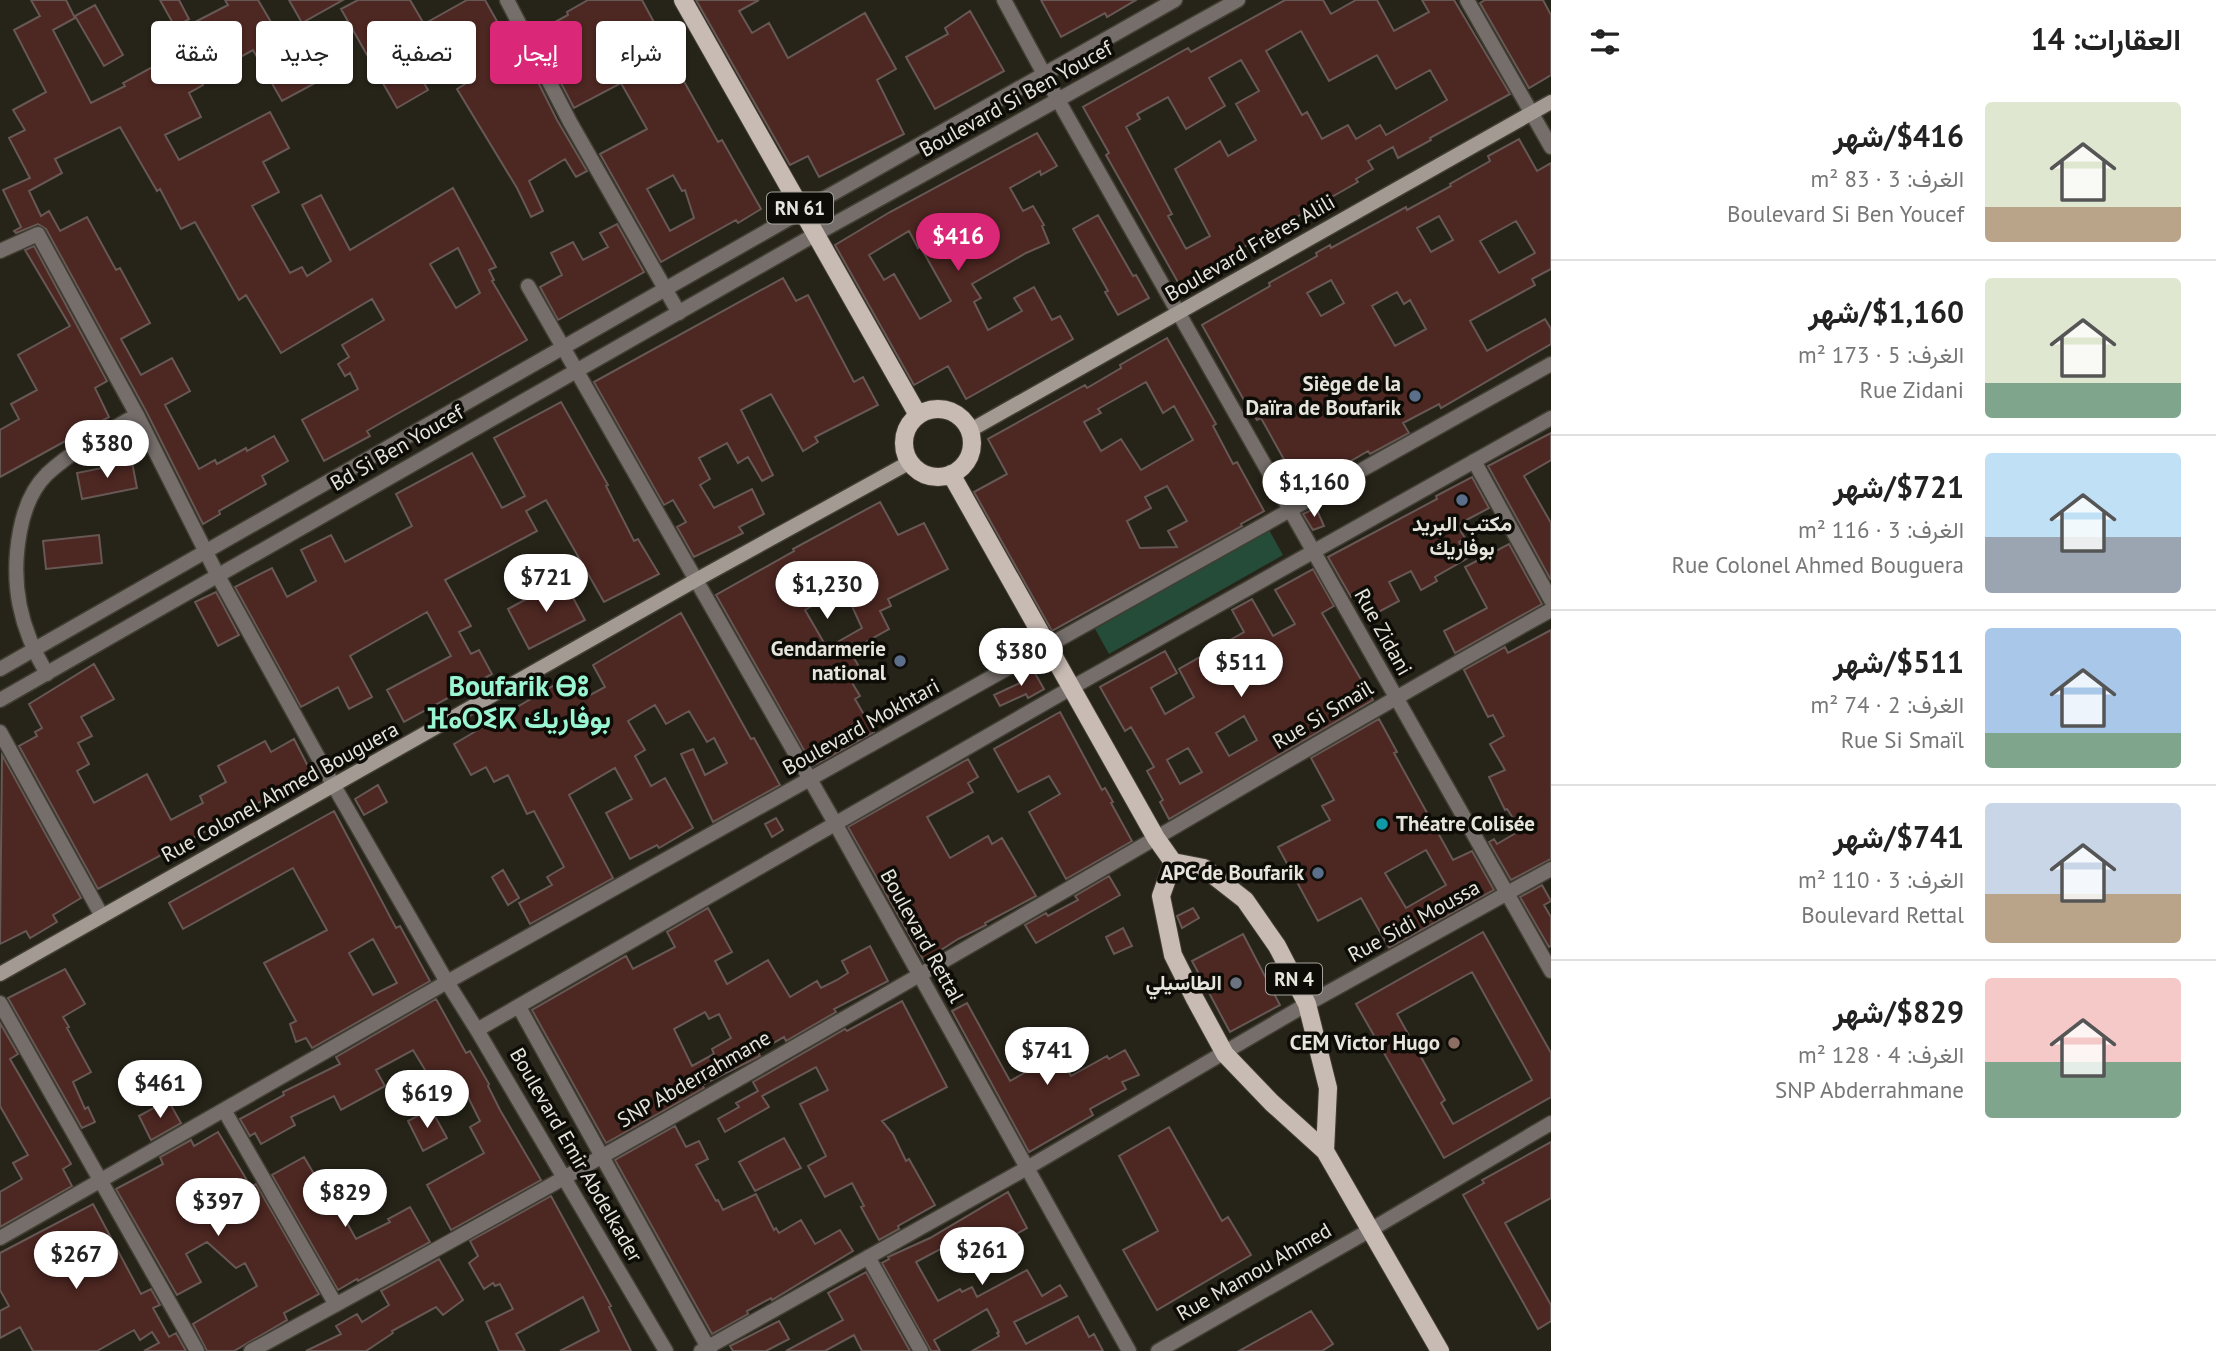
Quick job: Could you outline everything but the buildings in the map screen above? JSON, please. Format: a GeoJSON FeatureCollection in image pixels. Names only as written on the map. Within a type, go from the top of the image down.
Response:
{"type":"FeatureCollection","features":[{"type":"Feature","properties":{"kind":"main road","name":"RN 61"},"geometry":{"type":"LineString","coordinates":[[683,0],[918,415]]}},
{"type":"Feature","properties":{"kind":"main road","name":"Boulevard Frères Alili"},"geometry":{"type":"LineString","coordinates":[[969,431],[1551,102]]}},
{"type":"Feature","properties":{"kind":"main road"},"geometry":{"type":"LineString","coordinates":[[929,410],[953,412],[963,420],[969,431],[971,451],[966,461],[951,474],[929,475],[910,462],[904,442],[906,432],[918,415],[929,410]]}},
{"type":"Feature","properties":{"kind":"main road","name":"Rue Colonel Ahmed Bouguera"},"geometry":{"type":"LineString","coordinates":[[0,974],[910,462]]}},
{"type":"Feature","properties":{"kind":"main road"},"geometry":{"type":"LineString","coordinates":[[951,474],[1156,838],[1173,862],[1161,896],[1172,955],[1225,1054],[1272,1103],[1325,1151],[1440,1351]]}},
{"type":"Feature","properties":{"kind":"main road","name":"RN 4"},"geometry":{"type":"LineString","coordinates":[[1173,862],[1204,868],[1245,900],[1277,946],[1307,1004],[1328,1088],[1325,1151]]}},
{"type":"Feature","properties":{"kind":"street"},"geometry":{"type":"LineString","coordinates":[[507,0],[570,122],[679,313]]}},
{"type":"Feature","properties":{"kind":"street","name":"Rue Zidani"},"geometry":{"type":"LineString","coordinates":[[1004,0],[1394,697],[1551,971]]}},
{"type":"Feature","properties":{"kind":"street","name":"Boulevard Si Ben Youcef"},"geometry":{"type":"LineString","coordinates":[[802,211],[1175,0]]}},
{"type":"Feature","properties":{"kind":"street","name":"Boulevard Si Ben Youcef"},"geometry":{"type":"LineString","coordinates":[[816,234],[1238,0]]}},
{"type":"Feature","properties":{"kind":"street"},"geometry":{"type":"LineString","coordinates":[[1467,0],[1551,147]]}},
{"type":"Feature","properties":{"kind":"street","name":"Bd Si Ben Youcef"},"geometry":{"type":"LineString","coordinates":[[0,669],[802,211]]}},
{"type":"Feature","properties":{"kind":"street","name":"Boulevard Emir Abdelkader"},"geometry":{"type":"LineString","coordinates":[[0,251],[37,234],[137,415],[205,552],[334,786],[666,1351]]}},
{"type":"Feature","properties":{"kind":"street","name":"Bd Si Ben Youcef"},"geometry":{"type":"LineString","coordinates":[[0,700],[816,234]]}},
{"type":"Feature","properties":{"kind":"street","name":"Boulevard Rettal"},"geometry":{"type":"LineString","coordinates":[[528,286],[810,779],[1129,1351]]}},
{"type":"Feature","properties":{"kind":"street","name":"Boulevard Mokhtari"},"geometry":{"type":"LineString","coordinates":[[0,1238],[447,982],[1551,365]]}},
{"type":"Feature","properties":{"kind":"street"},"geometry":{"type":"LineString","coordinates":[[47,674],[33,650],[16,596],[15,558],[24,506],[47,475],[92,441],[137,415]]}},
{"type":"Feature","properties":{"kind":"street"},"geometry":{"type":"LineString","coordinates":[[477,1030],[1071,688],[1551,418]]}},
{"type":"Feature","properties":{"kind":"street"},"geometry":{"type":"LineString","coordinates":[[1474,461],[1551,600]]}},
{"type":"Feature","properties":{"kind":"street"},"geometry":{"type":"LineString","coordinates":[[331,480],[343,503]]}},
{"type":"Feature","properties":{"kind":"street","name":"Rue Si Smaïl"},"geometry":{"type":"LineString","coordinates":[[1156,838],[1394,697],[1551,610]]}},
{"type":"Feature","properties":{"kind":"street"},"geometry":{"type":"LineString","coordinates":[[0,732],[102,916]]}},
{"type":"Feature","properties":{"kind":"street","name":"SNP Abderrahmane"},"geometry":{"type":"LineString","coordinates":[[251,1351],[565,1178],[1156,838]]}},
{"type":"Feature","properties":{"kind":"street","name":"Rue Sidi Moussa"},"geometry":{"type":"LineString","coordinates":[[706,1350],[1027,1168],[1307,1004],[1551,869]]}},
{"type":"Feature","properties":{"kind":"street"},"geometry":{"type":"LineString","coordinates":[[0,1003],[197,1351]]}},
{"type":"Feature","properties":{"kind":"street","name":"Boulevard Emir Abdelkader"},"geometry":{"type":"LineString","coordinates":[[519,1007],[706,1350]]}},
{"type":"Feature","properties":{"kind":"street"},"geometry":{"type":"LineString","coordinates":[[224,1111],[336,1305]]}},
{"type":"Feature","properties":{"kind":"street","name":"Rue Mamou Ahmed"},"geometry":{"type":"LineString","coordinates":[[1158,1351],[1551,1123]]}},
{"type":"Feature","properties":{"kind":"street"},"geometry":{"type":"LineString","coordinates":[[868,1257],[921,1351]]}},
{"type":"Feature","properties":{"kind":"green space"},"geometry":{"type":"Polygon","coordinates":[[[1269,530],[1283,555],[1109,654],[1095,629],[1269,530]]]}},
{"type":"Feature","properties":{"kind":"place","name":"Siège de la Daïra de Boufarik"},"geometry":{"type":"Point","coordinates":[1415,396]}},
{"type":"Feature","properties":{"kind":"place","name":"مكتب البريد بوفاريك"},"geometry":{"type":"Point","coordinates":[1462,500]}},
{"type":"Feature","properties":{"kind":"place","name":"Gendarmerie national"},"geometry":{"type":"Point","coordinates":[900,661]}},
{"type":"Feature","properties":{"kind":"place","name":"Théatre Colisée"},"geometry":{"type":"Point","coordinates":[1382,824]}},
{"type":"Feature","properties":{"kind":"place","name":"APC de Boufarik"},"geometry":{"type":"Point","coordinates":[1318,873]}},
{"type":"Feature","properties":{"kind":"place","name":"الطاسيلي"},"geometry":{"type":"Point","coordinates":[1236,983]}},
{"type":"Feature","properties":{"kind":"place","name":"CEM Victor Hugo"},"geometry":{"type":"Point","coordinates":[1454,1043]}},
{"type":"Feature","properties":{"kind":"district","name":"Boufarik ⴱⵓ ⴼⴰⵔⵉⴽ بوفاريك"},"geometry":{"type":"Point","coordinates":[519,702]}}]}
